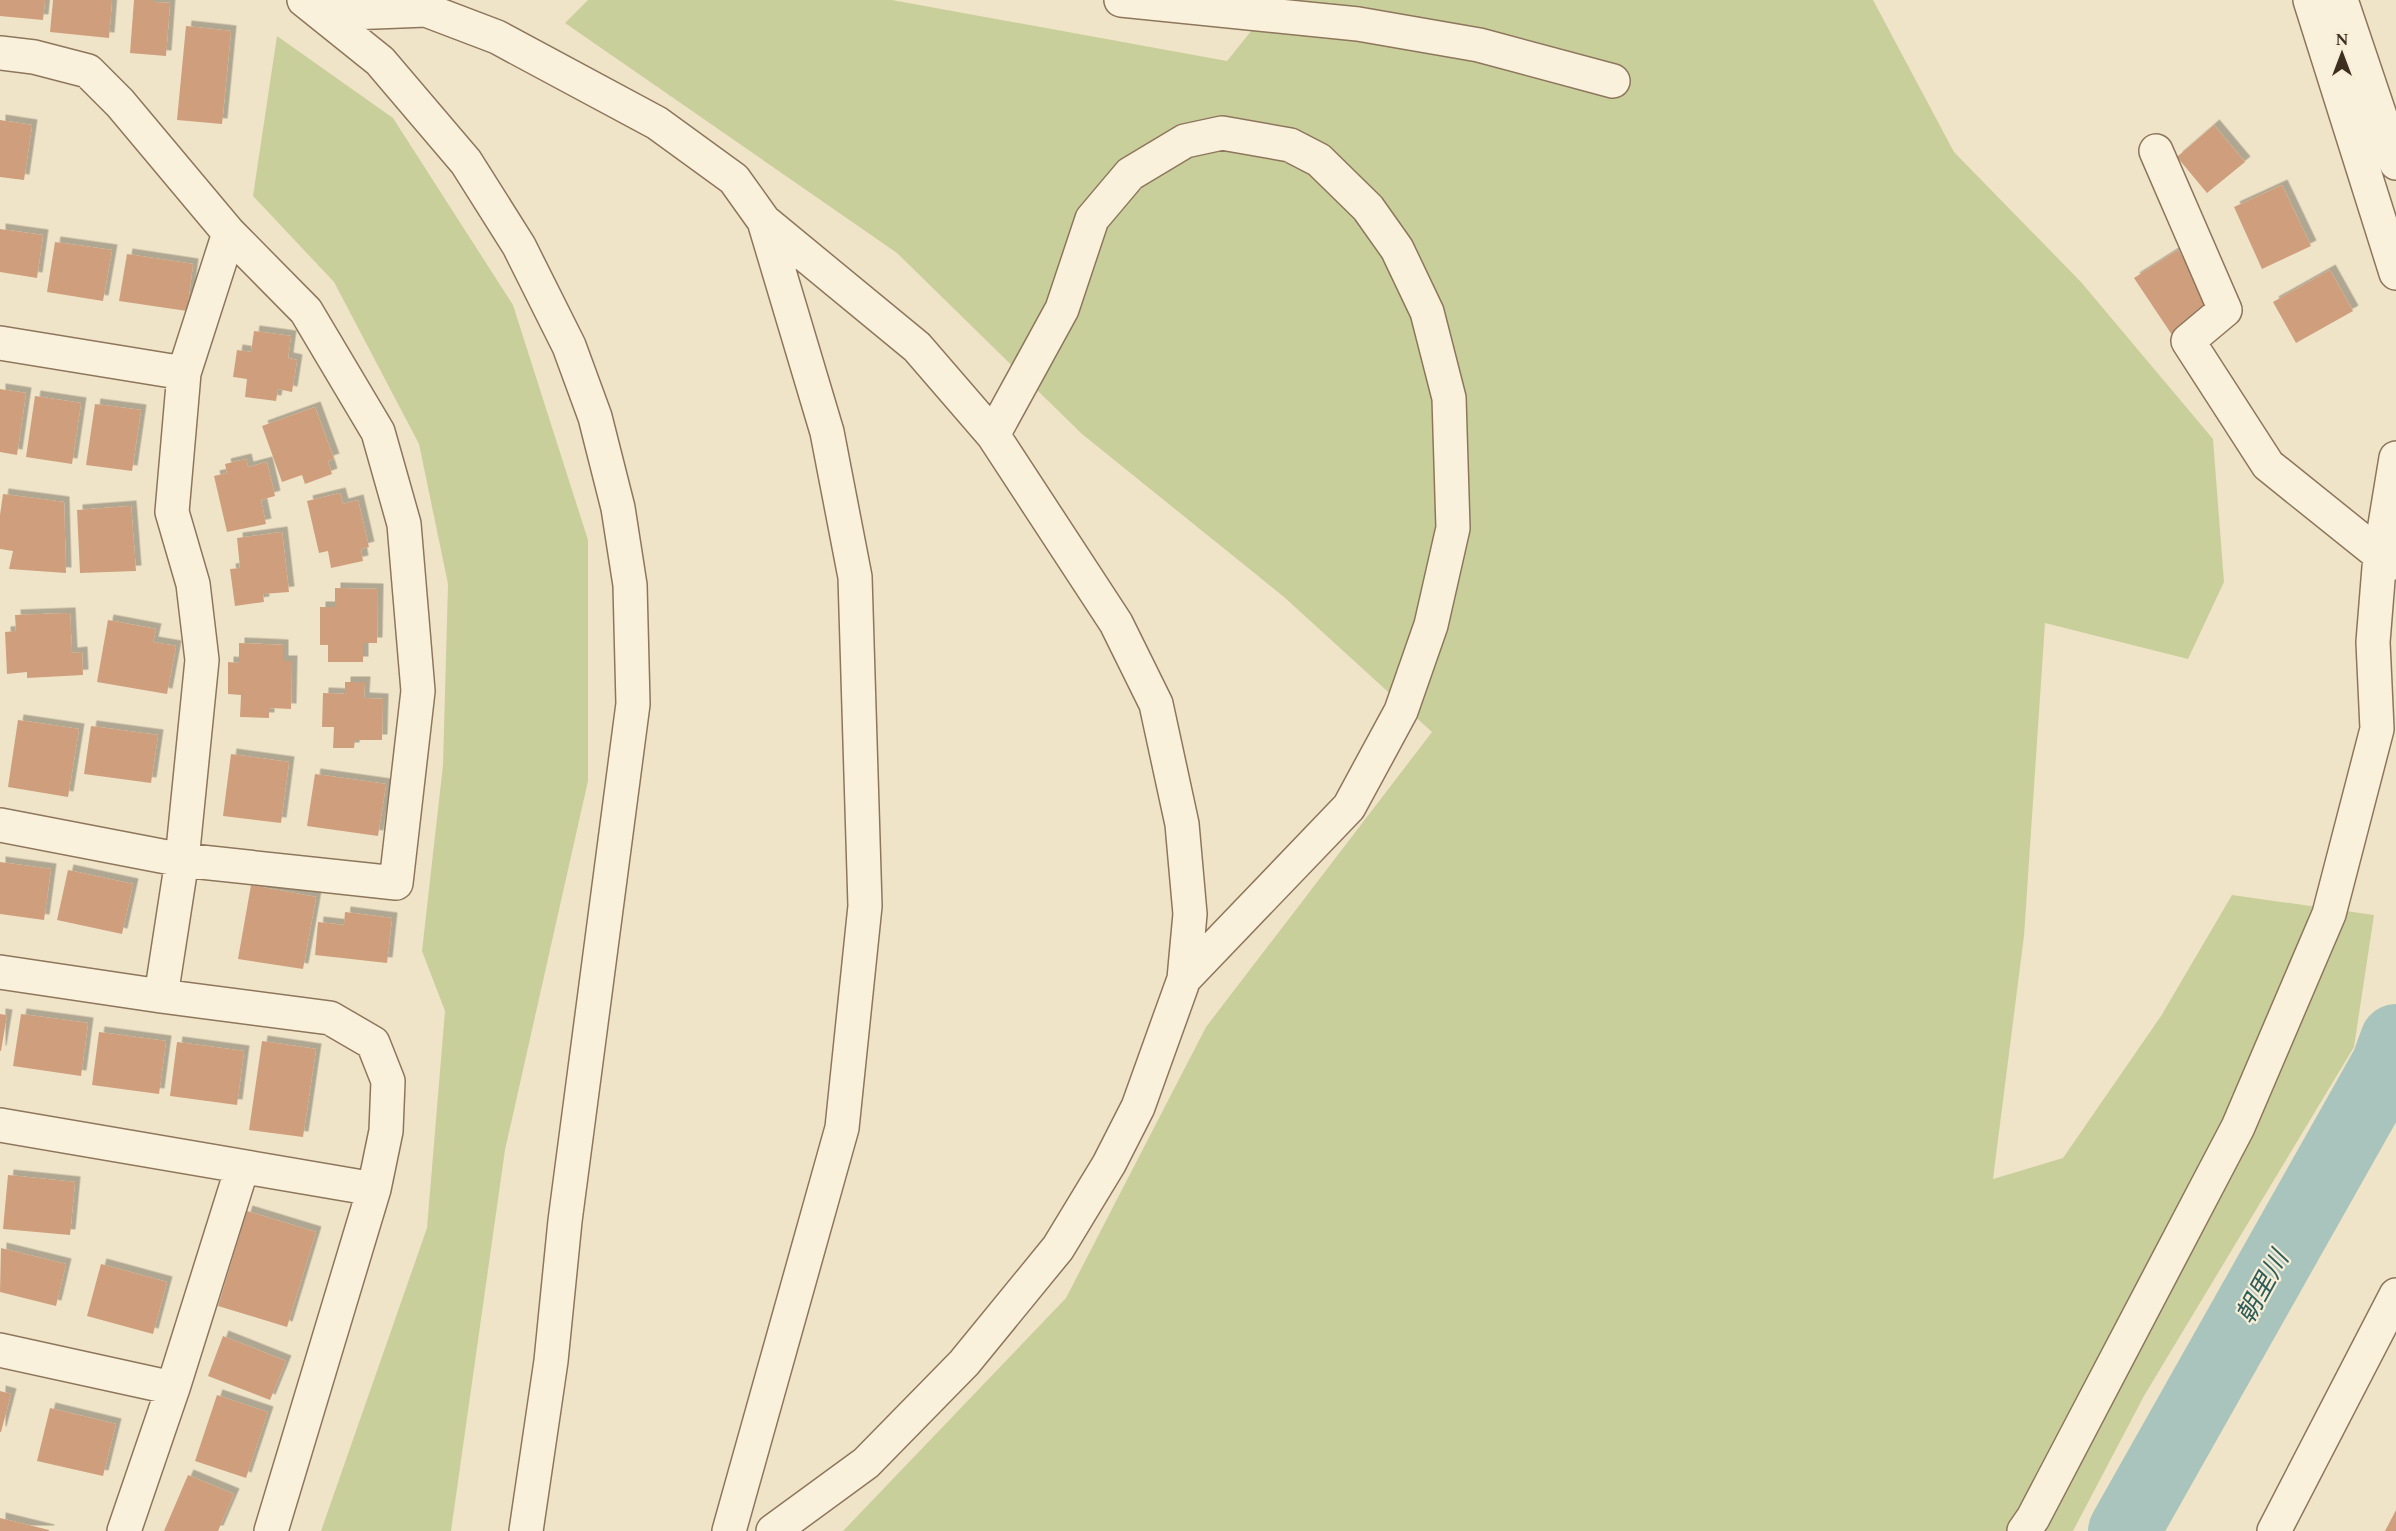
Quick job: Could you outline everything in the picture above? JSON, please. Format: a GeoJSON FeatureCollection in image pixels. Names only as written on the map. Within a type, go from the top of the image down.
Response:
{"type":"FeatureCollection","features":[{"type":"Feature","properties":{"kind":"street"},"geometry":{"type":"LineString","coordinates":[[1121,0],[1369,26],[1479,45],[1613,81]]}},
{"type":"Feature","properties":{"kind":"street"},"geometry":{"type":"LineString","coordinates":[[2310,0],[2396,273]]}},
{"type":"Feature","properties":{"kind":"street"},"geometry":{"type":"LineString","coordinates":[[2341,0],[2396,163]]}},
{"type":"Feature","properties":{"kind":"street"},"geometry":{"type":"LineString","coordinates":[[314,7],[426,10],[497,37],[657,123],[734,179],[764,221],[917,347],[993,435],[1116,623],[1156,704],[1182,824],[1190,914],[1184,979],[1138,1107],[1109,1164],[1058,1248],[963,1363],[866,1463],[773,1531]]}},
{"type":"Feature","properties":{"kind":"street"},"geometry":{"type":"LineString","coordinates":[[314,7],[380,61],[459,153],[519,246],[568,346],[595,417],[618,508],[630,585],[633,704],[565,1221],[551,1361],[526,1531]]}},
{"type":"Feature","properties":{"kind":"street"},"geometry":{"type":"LineString","coordinates":[[0,52],[34,57],[88,71],[120,103],[229,233],[306,311],[378,432],[404,524],[418,691],[396,883],[182,860],[0,825]]}},
{"type":"Feature","properties":{"kind":"street"},"geometry":{"type":"LineString","coordinates":[[993,435],[1062,309],[1092,219],[1130,174],[1185,141],[1222,133],[1290,145],[1319,160],[1368,208],[1397,249],[1427,312],[1449,398],[1453,528],[1431,625],[1401,711],[1349,807],[1184,979]]}},
{"type":"Feature","properties":{"kind":"street"},"geometry":{"type":"LineString","coordinates":[[2156,151],[2225,310],[2188,341],[2268,465],[2388,559]]}},
{"type":"Feature","properties":{"kind":"street"},"geometry":{"type":"LineString","coordinates":[[729,1531],[842,1128],[865,906],[855,577],[827,432],[764,221]]}},
{"type":"Feature","properties":{"kind":"street"},"geometry":{"type":"LineString","coordinates":[[161,996],[182,860],[202,660],[193,584],[172,512],[184,373],[229,233]]}},
{"type":"Feature","properties":{"kind":"street"},"geometry":{"type":"LineString","coordinates":[[0,343],[184,373]]}},
{"type":"Feature","properties":{"kind":"street"},"geometry":{"type":"LineString","coordinates":[[2024,1531],[2033,1518],[2238,1127],[2329,914],[2377,729],[2373,642],[2388,559],[2396,458]]}},
{"type":"Feature","properties":{"kind":"street"},"geometry":{"type":"LineString","coordinates":[[0,972],[330,1018],[373,1043],[388,1081],[386,1131],[374,1190],[271,1531]]}},
{"type":"Feature","properties":{"kind":"street"},"geometry":{"type":"LineString","coordinates":[[0,1125],[374,1190]]}},
{"type":"Feature","properties":{"kind":"street"},"geometry":{"type":"LineString","coordinates":[[124,1531],[173,1388],[242,1168]]}},
{"type":"Feature","properties":{"kind":"street"},"geometry":{"type":"LineString","coordinates":[[2274,1531],[2396,1295]]}},
{"type":"Feature","properties":{"kind":"street"},"geometry":{"type":"LineString","coordinates":[[0,1350],[173,1388]]}},
{"type":"Feature","properties":{"kind":"green space"},"geometry":{"type":"Polygon","coordinates":[[[588,0],[892,0],[1227,61],[1276,0],[1873,0],[1954,152],[2081,282],[2213,439],[2224,582],[2188,659],[2045,623],[2024,936],[1993,1179],[2063,1158],[2161,1016],[2232,895],[2374,915],[2354,1047],[2144,1396],[2073,1531],[843,1531],[1066,1298],[1206,1027],[1432,732],[1284,597],[1082,434],[897,253],[565,23],[588,0]]]}},
{"type":"Feature","properties":{"kind":"green space"},"geometry":{"type":"Polygon","coordinates":[[[277,36],[393,118],[513,305],[588,540],[588,781],[505,1150],[451,1531],[321,1531],[427,1228],[445,1011],[422,951],[443,765],[448,584],[419,444],[334,282],[253,196],[277,36]]]}},
{"type":"Feature","properties":{"kind":"building"},"geometry":{"type":"Polygon","coordinates":[[[0,0],[45,0],[43,20],[0,16],[0,0]]]}},
{"type":"Feature","properties":{"kind":"building"},"geometry":{"type":"Polygon","coordinates":[[[53,0],[112,0],[109,38],[50,32],[53,0]]]}},
{"type":"Feature","properties":{"kind":"building"},"geometry":{"type":"Polygon","coordinates":[[[134,0],[170,3],[166,56],[130,53],[134,0]]]}},
{"type":"Feature","properties":{"kind":"building"},"geometry":{"type":"Polygon","coordinates":[[[186,26],[231,31],[222,124],[177,120],[186,26]]]}},
{"type":"Feature","properties":{"kind":"building"},"geometry":{"type":"Polygon","coordinates":[[[0,120],[32,125],[24,180],[0,177],[0,120]]]}},
{"type":"Feature","properties":{"kind":"building"},"geometry":{"type":"Polygon","coordinates":[[[2214,125],[2245,162],[2207,193],[2177,157],[2214,125]]]}},
{"type":"Feature","properties":{"kind":"building"},"geometry":{"type":"Polygon","coordinates":[[[2282,185],[2311,246],[2262,269],[2234,207],[2282,185]]]}},
{"type":"Feature","properties":{"kind":"building"},"geometry":{"type":"Polygon","coordinates":[[[0,229],[43,235],[37,278],[0,272],[0,229]]]}},
{"type":"Feature","properties":{"kind":"building"},"geometry":{"type":"Polygon","coordinates":[[[55,242],[112,250],[103,301],[47,292],[55,242]]]}},
{"type":"Feature","properties":{"kind":"building"},"geometry":{"type":"Polygon","coordinates":[[[2178,250],[2215,306],[2172,335],[2134,278],[2178,250]]]}},
{"type":"Feature","properties":{"kind":"building"},"geometry":{"type":"Polygon","coordinates":[[[127,254],[193,264],[187,311],[119,301],[127,254]]]}},
{"type":"Feature","properties":{"kind":"building"},"geometry":{"type":"Polygon","coordinates":[[[2330,270],[2353,311],[2296,343],[2273,302],[2330,270]]]}},
{"type":"Feature","properties":{"kind":"building"},"geometry":{"type":"Polygon","coordinates":[[[254,331],[291,336],[288,358],[297,360],[292,392],[278,389],[276,401],[245,397],[247,379],[233,377],[237,350],[251,352],[254,331]]]}},
{"type":"Feature","properties":{"kind":"building"},"geometry":{"type":"Polygon","coordinates":[[[0,389],[26,393],[17,455],[0,452],[0,389]]]}},
{"type":"Feature","properties":{"kind":"building"},"geometry":{"type":"Polygon","coordinates":[[[35,396],[81,403],[72,464],[26,457],[35,396]]]}},
{"type":"Feature","properties":{"kind":"building"},"geometry":{"type":"Polygon","coordinates":[[[95,404],[141,410],[132,471],[86,465],[95,404]]]}},
{"type":"Feature","properties":{"kind":"building"},"geometry":{"type":"Polygon","coordinates":[[[315,407],[334,459],[328,461],[332,474],[305,484],[302,475],[282,482],[262,426],[315,407]]]}},
{"type":"Feature","properties":{"kind":"building"},"geometry":{"type":"Polygon","coordinates":[[[246,459],[248,467],[267,462],[275,496],[261,500],[266,524],[227,532],[214,476],[227,473],[225,464],[246,459]]]}},
{"type":"Feature","properties":{"kind":"building"},"geometry":{"type":"Polygon","coordinates":[[[340,493],[343,504],[358,500],[369,547],[361,549],[363,561],[331,568],[328,551],[319,553],[307,501],[340,493]]]}},
{"type":"Feature","properties":{"kind":"building"},"geometry":{"type":"Polygon","coordinates":[[[3,494],[64,502],[66,573],[9,569],[13,551],[0,549],[0,515],[3,494]]]}},
{"type":"Feature","properties":{"kind":"building"},"geometry":{"type":"Polygon","coordinates":[[[131,506],[136,571],[80,573],[77,510],[131,506]]]}},
{"type":"Feature","properties":{"kind":"building"},"geometry":{"type":"Polygon","coordinates":[[[282,532],[289,592],[263,594],[264,602],[235,606],[230,569],[240,568],[237,538],[282,532]]]}},
{"type":"Feature","properties":{"kind":"building"},"geometry":{"type":"Polygon","coordinates":[[[335,588],[378,589],[377,643],[363,643],[363,662],[328,662],[328,645],[320,645],[320,607],[335,607],[335,588]]]}},
{"type":"Feature","properties":{"kind":"building"},"geometry":{"type":"Polygon","coordinates":[[[70,613],[72,653],[82,652],[83,675],[27,678],[27,672],[7,674],[5,632],[16,631],[15,615],[70,613]]]}},
{"type":"Feature","properties":{"kind":"building"},"geometry":{"type":"Polygon","coordinates":[[[108,620],[156,629],[153,642],[176,646],[167,694],[97,682],[108,620]]]}},
{"type":"Feature","properties":{"kind":"building"},"geometry":{"type":"Polygon","coordinates":[[[239,643],[283,645],[283,661],[292,661],[291,709],[269,708],[269,718],[240,717],[241,695],[228,694],[228,662],[239,663],[239,643]]]}},
{"type":"Feature","properties":{"kind":"building"},"geometry":{"type":"Polygon","coordinates":[[[345,682],[365,682],[364,698],[383,699],[382,740],[355,740],[354,748],[333,748],[334,727],[322,727],[323,693],[345,694],[345,682]]]}},
{"type":"Feature","properties":{"kind":"building"},"geometry":{"type":"Polygon","coordinates":[[[18,720],[79,729],[68,797],[8,787],[18,720]]]}},
{"type":"Feature","properties":{"kind":"building"},"geometry":{"type":"Polygon","coordinates":[[[91,726],[158,735],[151,783],[84,774],[91,726]]]}},
{"type":"Feature","properties":{"kind":"building"},"geometry":{"type":"Polygon","coordinates":[[[231,754],[289,762],[281,823],[223,816],[231,754]]]}},
{"type":"Feature","properties":{"kind":"building"},"geometry":{"type":"Polygon","coordinates":[[[315,774],[386,784],[378,836],[307,826],[315,774]]]}},
{"type":"Feature","properties":{"kind":"building"},"geometry":{"type":"Polygon","coordinates":[[[0,862],[51,869],[44,920],[0,914],[0,862]]]}},
{"type":"Feature","properties":{"kind":"building"},"geometry":{"type":"Polygon","coordinates":[[[68,870],[133,884],[122,934],[57,920],[68,870]]]}},
{"type":"Feature","properties":{"kind":"building"},"geometry":{"type":"Polygon","coordinates":[[[251,885],[316,897],[303,969],[238,959],[251,885]]]}},
{"type":"Feature","properties":{"kind":"building"},"geometry":{"type":"Polygon","coordinates":[[[345,912],[392,918],[387,963],[315,955],[318,922],[344,925],[345,912]]]}},
{"type":"Feature","properties":{"kind":"building"},"geometry":{"type":"Polygon","coordinates":[[[0,1014],[7,1015],[1,1051],[0,1051],[0,1014]]]}},
{"type":"Feature","properties":{"kind":"building"},"geometry":{"type":"Polygon","coordinates":[[[21,1014],[88,1023],[81,1076],[13,1066],[21,1014]]]}},
{"type":"Feature","properties":{"kind":"building"},"geometry":{"type":"Polygon","coordinates":[[[99,1032],[166,1041],[159,1094],[92,1085],[99,1032]]]}},
{"type":"Feature","properties":{"kind":"building"},"geometry":{"type":"Polygon","coordinates":[[[262,1041],[316,1049],[303,1137],[249,1130],[262,1041]]]}},
{"type":"Feature","properties":{"kind":"building"},"geometry":{"type":"Polygon","coordinates":[[[177,1042],[244,1051],[237,1105],[170,1096],[177,1042]]]}},
{"type":"Feature","properties":{"kind":"building"},"geometry":{"type":"Polygon","coordinates":[[[8,1175],[75,1182],[70,1235],[3,1229],[8,1175]]]}},
{"type":"Feature","properties":{"kind":"building"},"geometry":{"type":"Polygon","coordinates":[[[247,1211],[316,1232],[287,1327],[218,1306],[247,1211]]]}},
{"type":"Feature","properties":{"kind":"building"},"geometry":{"type":"Polygon","coordinates":[[[1,1248],[66,1264],[56,1306],[0,1292],[1,1248]]]}},
{"type":"Feature","properties":{"kind":"building"},"geometry":{"type":"Polygon","coordinates":[[[101,1264],[167,1282],[153,1334],[87,1316],[101,1264]]]}},
{"type":"Feature","properties":{"kind":"building"},"geometry":{"type":"Polygon","coordinates":[[[223,1336],[286,1361],[270,1400],[208,1376],[223,1336]]]}},
{"type":"Feature","properties":{"kind":"building"},"geometry":{"type":"Polygon","coordinates":[[[0,1391],[11,1394],[1,1432],[0,1432],[0,1391]]]}},
{"type":"Feature","properties":{"kind":"building"},"geometry":{"type":"Polygon","coordinates":[[[217,1395],[268,1412],[246,1478],[195,1461],[217,1395]]]}},
{"type":"Feature","properties":{"kind":"building"},"geometry":{"type":"Polygon","coordinates":[[[50,1408],[116,1424],[103,1476],[37,1461],[50,1408]]]}},
{"type":"Feature","properties":{"kind":"building"},"geometry":{"type":"Polygon","coordinates":[[[188,1475],[234,1494],[218,1531],[164,1531],[188,1475]]]}},
{"type":"Feature","properties":{"kind":"building"},"geometry":{"type":"Polygon","coordinates":[[[2396,1510],[2396,1531],[2385,1531],[2396,1510]]]}},
{"type":"Feature","properties":{"kind":"building"},"geometry":{"type":"Polygon","coordinates":[[[0,1518],[49,1530],[49,1531],[0,1531],[0,1518]]]}},
{"type":"Feature","properties":{"kind":"waterway","name":"朝里川"},"geometry":{"type":"LineString","coordinates":[[2124,1531],[2387,1065],[2396,1040]]}}]}
